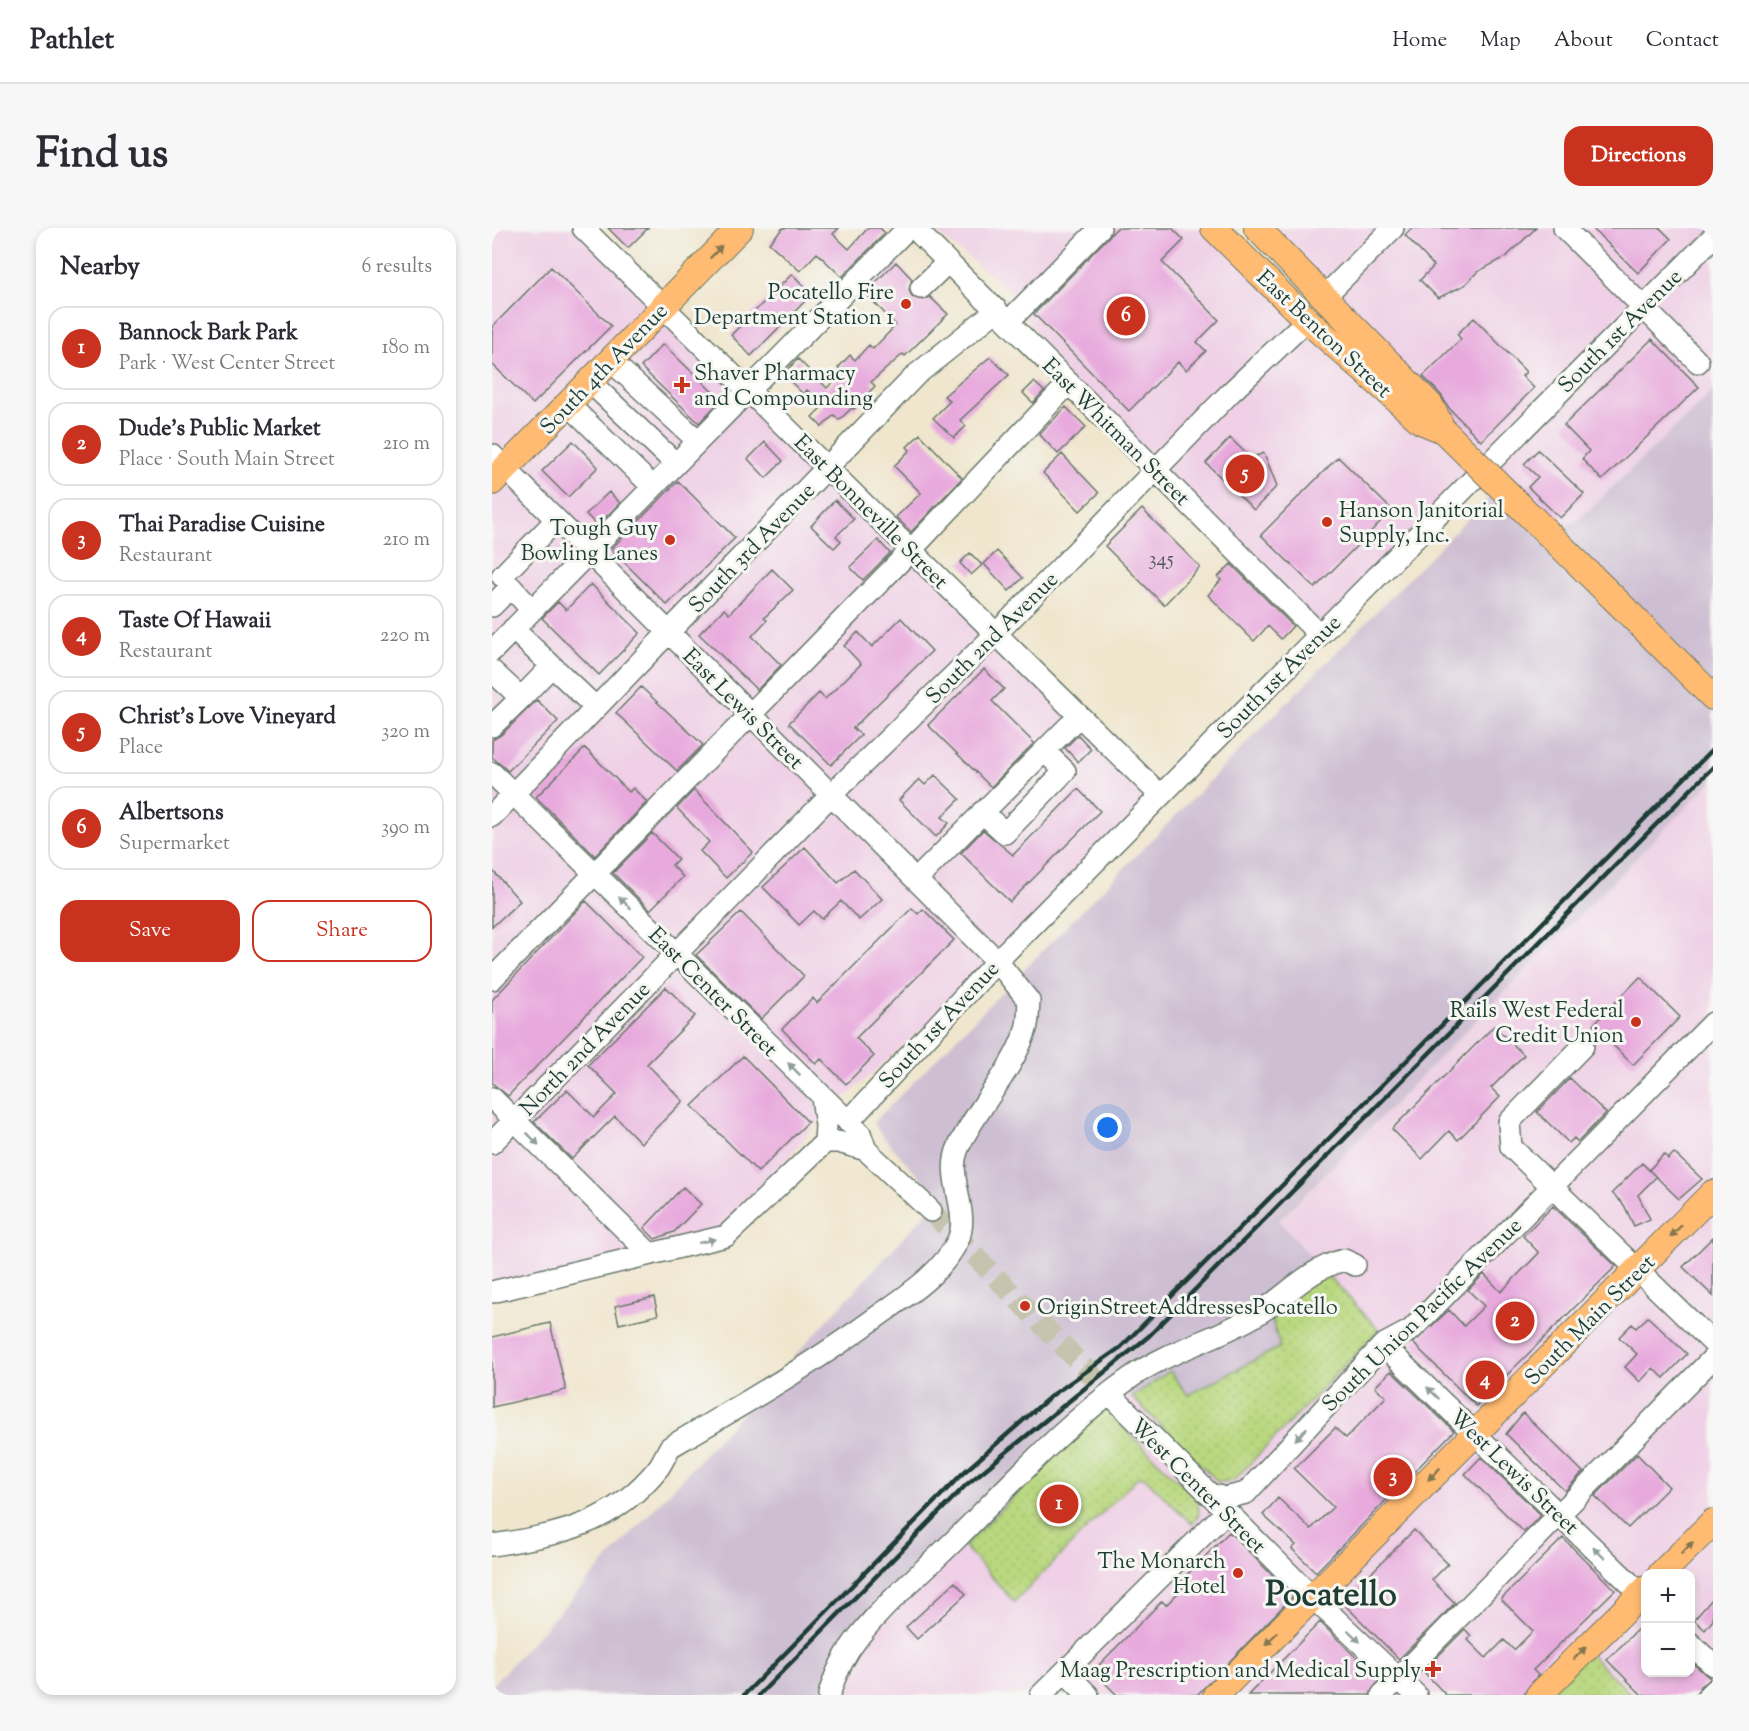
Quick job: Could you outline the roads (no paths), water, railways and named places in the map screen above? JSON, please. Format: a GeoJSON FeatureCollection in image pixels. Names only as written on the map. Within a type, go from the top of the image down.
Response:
{"type":"FeatureCollection","features":[{"type":"Feature","properties":{"kind":"main road","name":"South 4th Avenue"},"geometry":{"type":"LineString","coordinates":[[496,469],[568,404],[740,228]]}},
{"type":"Feature","properties":{"kind":"main road","name":"East Benton Street"},"geometry":{"type":"LineString","coordinates":[[1214,228],[1306,320],[1421,421],[1443,430]]}},
{"type":"Feature","properties":{"kind":"main road","name":"East Benton Street"},"geometry":{"type":"LineString","coordinates":[[1257,228],[1430,405],[1443,430],[1713,697]]}},
{"type":"Feature","properties":{"kind":"main road"},"geometry":{"type":"LineString","coordinates":[[1249,263],[1278,272],[1297,289],[1323,298]]}},
{"type":"Feature","properties":{"kind":"main road"},"geometry":{"type":"LineString","coordinates":[[1306,320],[1329,322],[1350,343],[1375,350]]}},
{"type":"Feature","properties":{"kind":"main road","name":"South Main Street"},"geometry":{"type":"LineString","coordinates":[[1216,1695],[1311,1596],[1713,1193]]}},
{"type":"Feature","properties":{"kind":"main road"},"geometry":{"type":"LineString","coordinates":[[1666,1569],[1713,1522]]}},
{"type":"Feature","properties":{"kind":"main road"},"geometry":{"type":"LineString","coordinates":[[1539,1695],[1641,1597]]}},
{"type":"Feature","properties":{"kind":"street","name":"East Bonneville Street"},"geometry":{"type":"LineString","coordinates":[[583,228],[1160,795]]}},
{"type":"Feature","properties":{"kind":"street"},"geometry":{"type":"LineString","coordinates":[[492,651],[908,228]]}},
{"type":"Feature","properties":{"kind":"street","name":"East Whitman Street"},"geometry":{"type":"LineString","coordinates":[[914,228],[1319,634]]}},
{"type":"Feature","properties":{"kind":"street","name":"South 3rd Avenue"},"geometry":{"type":"LineString","coordinates":[[492,816],[916,375],[1003,316],[1100,228]]}},
{"type":"Feature","properties":{"kind":"street"},"geometry":{"type":"LineString","coordinates":[[1323,298],[1393,228]]}},
{"type":"Feature","properties":{"kind":"street"},"geometry":{"type":"LineString","coordinates":[[1564,228],[1698,362]]}},
{"type":"Feature","properties":{"kind":"street","name":"South 1st Avenue"},"geometry":{"type":"LineString","coordinates":[[848,1122],[997,961],[1642,306],[1713,237]]}},
{"type":"Feature","properties":{"kind":"street"},"geometry":{"type":"LineString","coordinates":[[921,288],[948,262]]}},
{"type":"Feature","properties":{"kind":"street","name":"South 2nd Avenue"},"geometry":{"type":"LineString","coordinates":[[677,954],[831,795],[996,634],[1230,393],[1306,320]]}},
{"type":"Feature","properties":{"kind":"street"},"geometry":{"type":"LineString","coordinates":[[611,361],[698,441]]}},
{"type":"Feature","properties":{"kind":"street"},"geometry":{"type":"LineString","coordinates":[[590,382],[676,464]]}},
{"type":"Feature","properties":{"kind":"street"},"geometry":{"type":"LineString","coordinates":[[492,979],[912,549],[1069,383]]}},
{"type":"Feature","properties":{"kind":"street"},"geometry":{"type":"LineString","coordinates":[[568,404],[653,488]]}},
{"type":"Feature","properties":{"kind":"street","name":"East Lewis Street"},"geometry":{"type":"LineString","coordinates":[[492,1545],[573,1530],[606,1515],[645,1483],[661,1465],[670,1448],[823,1357],[937,1269],[953,1251],[960,1236],[962,1224],[954,1169],[957,1149],[1015,1053],[1027,1027],[1029,1001],[997,961],[589,552],[556,520],[496,469]]}},
{"type":"Feature","properties":{"kind":"street"},"geometry":{"type":"LineString","coordinates":[[492,606],[502,577],[556,520]]}},
{"type":"Feature","properties":{"kind":"street"},"geometry":{"type":"LineString","coordinates":[[502,577],[532,610]]}},
{"type":"Feature","properties":{"kind":"street"},"geometry":{"type":"LineString","coordinates":[[513,629],[596,708]]}},
{"type":"Feature","properties":{"kind":"street"},"geometry":{"type":"LineString","coordinates":[[492,726],[552,666]]}},
{"type":"Feature","properties":{"kind":"street"},"geometry":{"type":"LineString","coordinates":[[492,671],[520,698]]}},
{"type":"Feature","properties":{"kind":"street"},"geometry":{"type":"LineString","coordinates":[[916,880],[1079,716]]}},
{"type":"Feature","properties":{"kind":"street"},"geometry":{"type":"LineString","coordinates":[[982,812],[1005,833],[1065,771],[1044,751]]}},
{"type":"Feature","properties":{"kind":"street","name":"East Center Street"},"geometry":{"type":"LineString","coordinates":[[492,773],[860,1133],[866,1150],[931,1211]]}},
{"type":"Feature","properties":{"kind":"street","name":"North 2nd Avenue"},"geometry":{"type":"LineString","coordinates":[[492,1143],[677,954]]}},
{"type":"Feature","properties":{"kind":"street","name":"South Union Pacific Avenue"},"geometry":{"type":"LineString","coordinates":[[1246,1493],[1383,1345],[1411,1330],[1713,1023]]}},
{"type":"Feature","properties":{"kind":"street"},"geometry":{"type":"LineString","coordinates":[[1583,1046],[1509,1122],[1511,1147],[1713,1343]]}},
{"type":"Feature","properties":{"kind":"street"},"geometry":{"type":"LineString","coordinates":[[492,1292],[726,1236],[825,1142],[826,1125],[822,1097]]}},
{"type":"Feature","properties":{"kind":"street"},"geometry":{"type":"LineString","coordinates":[[492,1098],[650,1254]]}},
{"type":"Feature","properties":{"kind":"street"},"geometry":{"type":"LineString","coordinates":[[825,1142],[838,1142],[866,1150]]}},
{"type":"Feature","properties":{"kind":"street"},"geometry":{"type":"LineString","coordinates":[[829,1695],[835,1674],[859,1635],[1100,1400],[1132,1376],[1180,1349],[1252,1317],[1306,1276],[1330,1263],[1344,1260],[1355,1266]]}},
{"type":"Feature","properties":{"kind":"street","name":"West Lewis Street"},"geometry":{"type":"LineString","coordinates":[[1383,1345],[1641,1591]]}},
{"type":"Feature","properties":{"kind":"street"},"geometry":{"type":"LineString","coordinates":[[1383,1695],[1713,1358]]}},
{"type":"Feature","properties":{"kind":"street","name":"West Center Street"},"geometry":{"type":"LineString","coordinates":[[1114,1398],[1250,1536],[1415,1695]]}},
{"type":"Feature","properties":{"kind":"street"},"geometry":{"type":"LineString","coordinates":[[1207,1493],[1225,1498],[1246,1493],[1242,1513],[1250,1536]]}},
{"type":"Feature","properties":{"kind":"street"},"geometry":{"type":"LineString","coordinates":[[1041,1695],[1226,1512]]}},
{"type":"Feature","properties":{"kind":"street"},"geometry":{"type":"LineString","coordinates":[[1695,1648],[1713,1665]]}},
{"type":"Feature","properties":{"kind":"street"},"geometry":{"type":"LineString","coordinates":[[1065,1672],[1088,1695]]}},
{"type":"Feature","properties":{"kind":"street"},"geometry":{"type":"LineString","coordinates":[[1709,1695],[1713,1691]]}},
{"type":"Feature","properties":{"kind":"tunnel"},"geometry":{"type":"LineString","coordinates":[[931,1211],[1114,1398]]}},
{"type":"Feature","properties":{"kind":"railway"},"geometry":{"type":"LineString","coordinates":[[744,1695],[962,1474],[1051,1396],[1121,1347],[1713,749]]}},
{"type":"Feature","properties":{"kind":"railway"},"geometry":{"type":"LineString","coordinates":[[759,1695],[966,1485],[1149,1336],[1713,767]]}},
{"type":"Feature","properties":{"kind":"place","name":"Pocatello Fire Department Station 1"},"geometry":{"type":"Point","coordinates":[906,304]}},
{"type":"Feature","properties":{"kind":"place","name":"Albertsons"},"geometry":{"type":"Point","coordinates":[1126,316]}},
{"type":"Feature","properties":{"kind":"place","name":"Shaver Pharmacy and Compounding"},"geometry":{"type":"Point","coordinates":[682,385]}},
{"type":"Feature","properties":{"kind":"place","name":"Christ's Love Vineyard"},"geometry":{"type":"Point","coordinates":[1245,474]}},
{"type":"Feature","properties":{"kind":"place","name":"Hanson Janitorial Supply, Inc."},"geometry":{"type":"Point","coordinates":[1327,522]}},
{"type":"Feature","properties":{"kind":"place","name":"Tough Guy Bowling Lanes"},"geometry":{"type":"Point","coordinates":[670,540]}},
{"type":"Feature","properties":{"kind":"place","name":"Rails West Federal Credit Union"},"geometry":{"type":"Point","coordinates":[1636,1022]}},
{"type":"Feature","properties":{"kind":"place","name":"OriginStreetAddressesPocatello"},"geometry":{"type":"Point","coordinates":[1025,1306]}},
{"type":"Feature","properties":{"kind":"place","name":"Dude's Public Market"},"geometry":{"type":"Point","coordinates":[1515,1321]}},
{"type":"Feature","properties":{"kind":"place","name":"Taste Of Hawaii"},"geometry":{"type":"Point","coordinates":[1485,1380]}},
{"type":"Feature","properties":{"kind":"place","name":"Thai Paradise Cuisine"},"geometry":{"type":"Point","coordinates":[1393,1477]}},
{"type":"Feature","properties":{"kind":"place","name":"Bannock Bark Park"},"geometry":{"type":"Point","coordinates":[1059,1504]}},
{"type":"Feature","properties":{"kind":"place","name":"The Monarch Hotel"},"geometry":{"type":"Point","coordinates":[1238,1573]}},
{"type":"Feature","properties":{"kind":"place","name":"Maag Prescription and Medical Supply"},"geometry":{"type":"Point","coordinates":[1433,1669]}},
{"type":"Feature","properties":{"kind":"district","name":"Pocatello"},"geometry":{"type":"Point","coordinates":[1331,1593]}}]}
